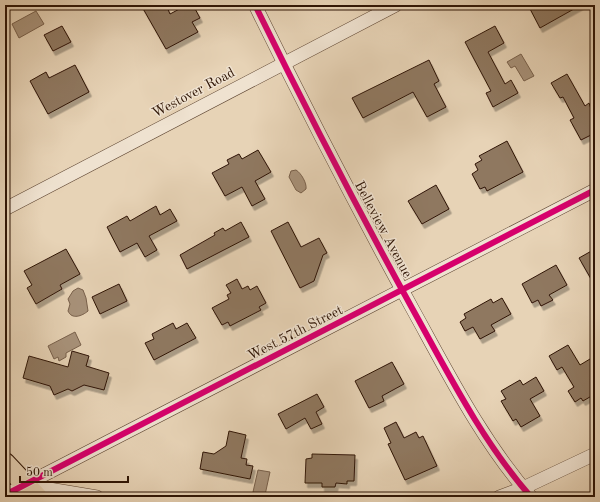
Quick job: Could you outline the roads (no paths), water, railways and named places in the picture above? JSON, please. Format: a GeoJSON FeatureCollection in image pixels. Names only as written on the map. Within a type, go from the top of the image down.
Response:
{"type":"FeatureCollection","features":[{"type":"Feature","properties":{"kind":"main road"},"geometry":{"type":"LineString","coordinates":[[5,463],[31,491]]}},
{"type":"Feature","properties":{"kind":"street","name":"Belleview Avenue"},"geometry":{"type":"LineString","coordinates":[[255,5],[283,64],[402,290],[462,399],[504,465],[527,492]]}},
{"type":"Feature","properties":{"kind":"street","name":"Westover Road"},"geometry":{"type":"LineString","coordinates":[[5,209],[396,5]]}},
{"type":"Feature","properties":{"kind":"street","name":"West 57th Street"},"geometry":{"type":"LineString","coordinates":[[5,495],[31,491],[402,290],[595,190]]}},
{"type":"Feature","properties":{"kind":"street"},"geometry":{"type":"LineString","coordinates":[[499,497],[527,492],[595,454]]}},
{"type":"Feature","properties":{"kind":"street"},"geometry":{"type":"LineString","coordinates":[[31,491],[96,497]]}}]}
